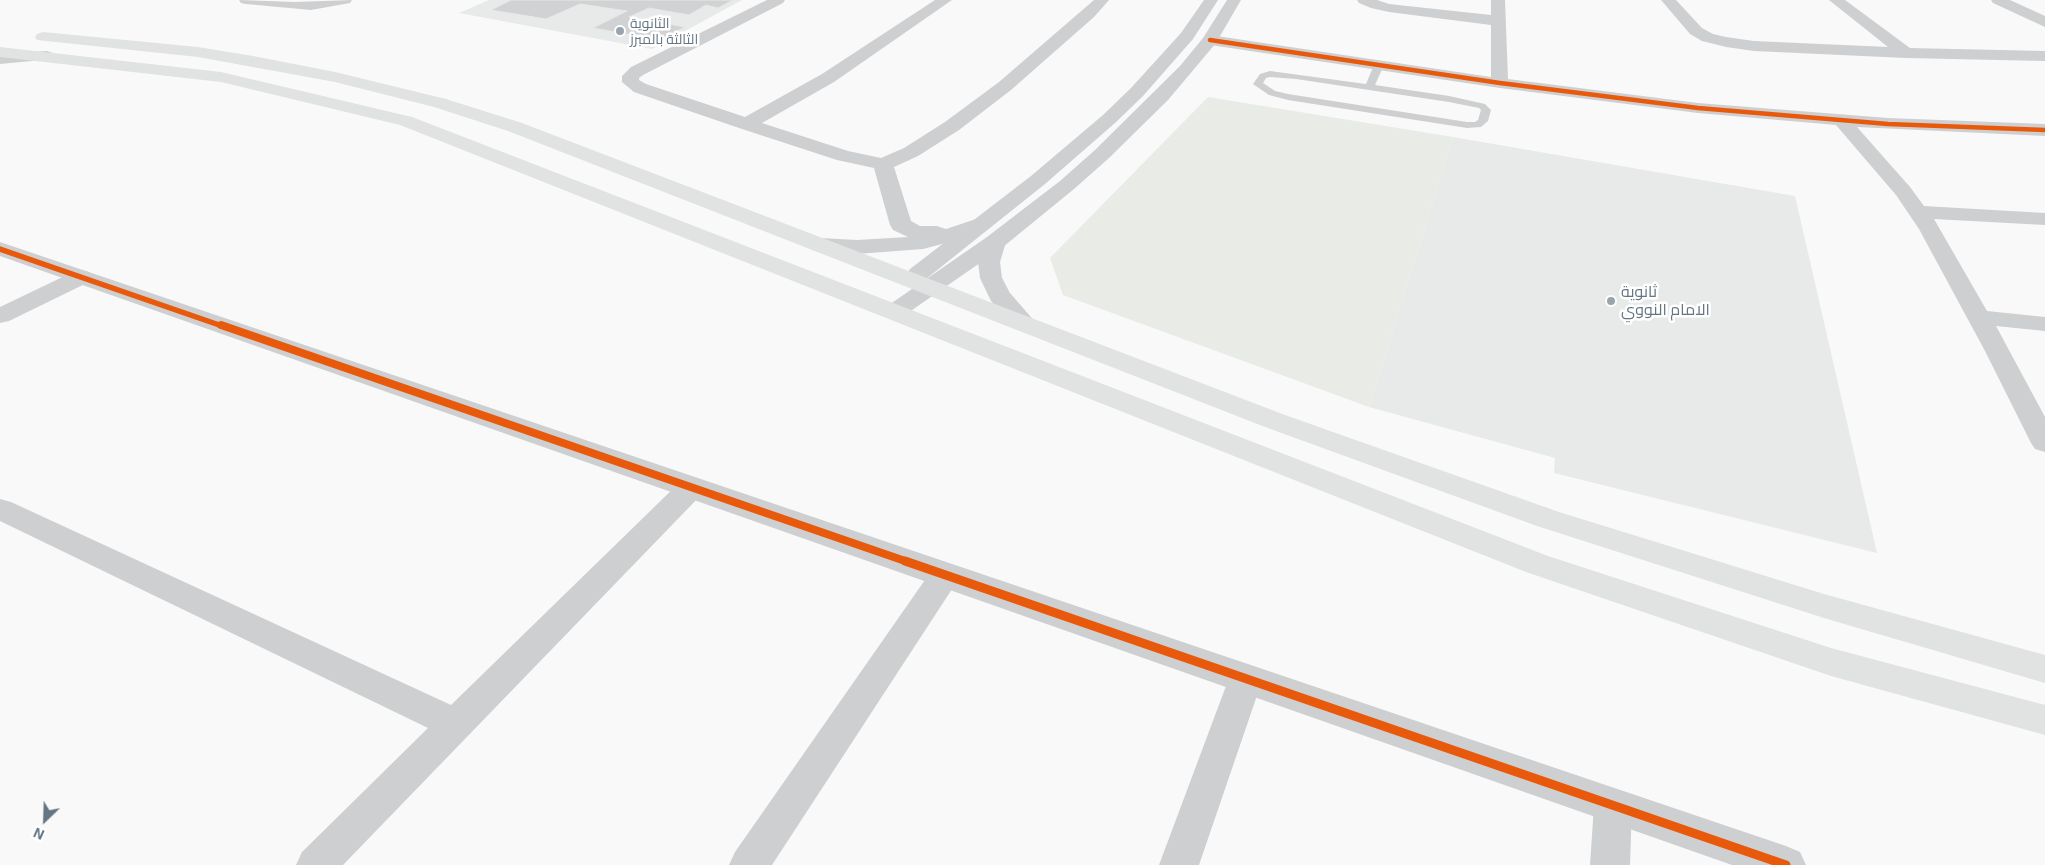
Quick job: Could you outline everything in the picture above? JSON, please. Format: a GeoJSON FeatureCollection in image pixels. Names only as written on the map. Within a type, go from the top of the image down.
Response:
{"type":"FeatureCollection","features":[{"type":"Feature","properties":{"kind":"main road"},"geometry":{"type":"LineString","coordinates":[[25,35],[198,52],[335,77],[440,103],[515,127],[1275,421],[1548,520],[1824,606],[2045,669]]}},
{"type":"Feature","properties":{"kind":"main road"},"geometry":{"type":"LineString","coordinates":[[0,52],[221,77],[406,121],[1537,564],[1831,662],[2045,720]]}},
{"type":"Feature","properties":{"kind":"street"},"geometry":{"type":"LineString","coordinates":[[246,0],[295,6],[311,6],[345,0]]}},
{"type":"Feature","properties":{"kind":"street"},"geometry":{"type":"LineString","coordinates":[[778,0],[630,76],[631,82],[640,88],[844,156],[883,164],[911,152],[952,126],[1005,86],[1089,14],[1102,0]]}},
{"type":"Feature","properties":{"kind":"street"},"geometry":{"type":"LineString","coordinates":[[925,0],[944,1]]}},
{"type":"Feature","properties":{"kind":"street"},"geometry":{"type":"LineString","coordinates":[[920,284],[942,257],[1076,148],[1137,92],[1187,36],[1211,0]]}},
{"type":"Feature","properties":{"kind":"street"},"geometry":{"type":"LineString","coordinates":[[885,308],[920,284],[995,242],[1067,185],[1162,96],[1210,40],[1234,0]]}},
{"type":"Feature","properties":{"kind":"street"},"geometry":{"type":"LineString","coordinates":[[1364,0],[1390,8],[1500,21]]}},
{"type":"Feature","properties":{"kind":"street"},"geometry":{"type":"LineString","coordinates":[[1498,0],[1500,83]]}},
{"type":"Feature","properties":{"kind":"street"},"geometry":{"type":"LineString","coordinates":[[1668,0],[1696,31],[1708,38],[1726,42],[1754,46],[1906,53],[2045,56]]}},
{"type":"Feature","properties":{"kind":"street"},"geometry":{"type":"LineString","coordinates":[[1836,0],[1906,53]]}},
{"type":"Feature","properties":{"kind":"street"},"geometry":{"type":"LineString","coordinates":[[1998,0],[2045,22]]}},
{"type":"Feature","properties":{"kind":"street"},"geometry":{"type":"LineString","coordinates":[[746,124],[828,78],[944,1]]}},
{"type":"Feature","properties":{"kind":"street"},"geometry":{"type":"LineString","coordinates":[[1210,40],[1500,83],[1698,108],[1842,120],[2045,130]]}},
{"type":"Feature","properties":{"kind":"street"},"geometry":{"type":"LineString","coordinates":[[0,59],[47,56]]}},
{"type":"Feature","properties":{"kind":"street"},"geometry":{"type":"LineString","coordinates":[[1842,120],[1903,191],[1930,230],[1979,317],[2045,443]]}},
{"type":"Feature","properties":{"kind":"street"},"geometry":{"type":"LineString","coordinates":[[883,164],[901,225],[916,232],[961,232]]}},
{"type":"Feature","properties":{"kind":"street"},"geometry":{"type":"LineString","coordinates":[[1918,212],[2045,219]]}},
{"type":"Feature","properties":{"kind":"street"},"geometry":{"type":"LineString","coordinates":[[820,245],[857,247],[923,242],[961,232],[982,223]]}},
{"type":"Feature","properties":{"kind":"street"},"geometry":{"type":"LineString","coordinates":[[857,247],[887,237],[901,225]]}},
{"type":"Feature","properties":{"kind":"street"},"geometry":{"type":"LineString","coordinates":[[995,242],[989,262],[991,278],[999,296],[1025,324]]}},
{"type":"Feature","properties":{"kind":"street"},"geometry":{"type":"LineString","coordinates":[[0,249],[1786,865]]}},
{"type":"Feature","properties":{"kind":"street"},"geometry":{"type":"LineString","coordinates":[[0,316],[81,277]]}},
{"type":"Feature","properties":{"kind":"street"},"geometry":{"type":"LineString","coordinates":[[1979,317],[2045,324]]}},
{"type":"Feature","properties":{"kind":"street"},"geometry":{"type":"LineString","coordinates":[[331,861],[456,724],[692,487]]}},
{"type":"Feature","properties":{"kind":"street"},"geometry":{"type":"LineString","coordinates":[[0,509],[456,724]]}},
{"type":"Feature","properties":{"kind":"street"},"geometry":{"type":"LineString","coordinates":[[749,865],[945,575]]}},
{"type":"Feature","properties":{"kind":"street"},"geometry":{"type":"LineString","coordinates":[[1179,865],[1246,678]]}},
{"type":"Feature","properties":{"kind":"street"},"geometry":{"type":"LineString","coordinates":[[1610,865],[1613,805]]}},
{"type":"Feature","properties":{"kind":"lane"},"geometry":{"type":"LineString","coordinates":[[1369,87],[1379,65]]}},
{"type":"Feature","properties":{"kind":"lane"},"geometry":{"type":"LineString","coordinates":[[1280,74],[1369,87],[1473,104],[1482,106],[1486,110],[1483,121],[1477,125],[1467,125],[1288,97],[1272,93],[1258,84],[1263,76],[1280,74]]}},
{"type":"Feature","properties":{"kind":"shaded area","name":"الثانوية الثالثة بالمبرز"},"geometry":{"type":"Polygon","coordinates":[[[489,0],[742,0],[652,49],[459,13],[489,0]]]}},
{"type":"Feature","properties":{"kind":"shaded area"},"geometry":{"type":"Polygon","coordinates":[[[1208,97],[1453,137],[1369,407],[1063,295],[1050,258],[1208,97]]]}},
{"type":"Feature","properties":{"kind":"shaded area","name":"ثانوية الامام النووي"},"geometry":{"type":"Polygon","coordinates":[[[1453,137],[1795,196],[1877,553],[1554,473],[1555,458],[1369,407],[1453,137]]]}},
{"type":"Feature","properties":{"kind":"building"},"geometry":{"type":"Polygon","coordinates":[[[511,0],[733,0],[718,8],[706,5],[689,15],[649,8],[629,17],[685,27],[660,40],[593,28],[627,11],[580,4],[546,19],[491,10],[511,0]]]}},
{"type":"Feature","properties":{"kind":"cycle path"},"geometry":{"type":"LineString","coordinates":[[1210,40],[1500,83],[1698,108],[1888,124],[2045,130]]}},
{"type":"Feature","properties":{"kind":"cycle path"},"geometry":{"type":"LineString","coordinates":[[0,249],[1786,865]]}},
{"type":"Feature","properties":{"kind":"place","name":"الثانوية الثالثة بالمبرز"},"geometry":{"type":"Point","coordinates":[620,31]}},
{"type":"Feature","properties":{"kind":"place","name":"ثانوية الامام النووي"},"geometry":{"type":"Point","coordinates":[1611,301]}}]}
